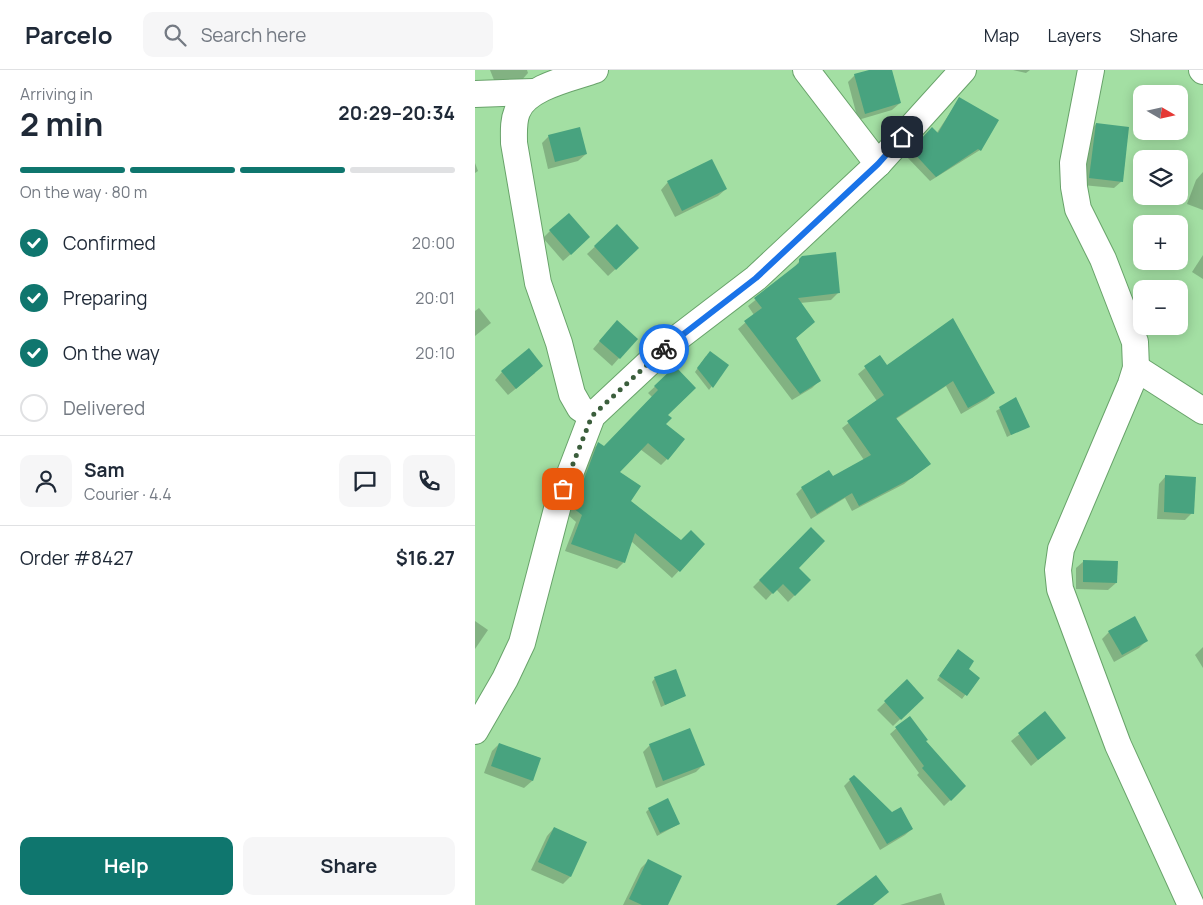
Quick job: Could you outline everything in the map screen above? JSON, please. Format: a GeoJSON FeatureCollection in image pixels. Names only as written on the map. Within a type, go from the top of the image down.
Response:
{"type":"FeatureCollection","features":[{"type":"Feature","properties":{"kind":"street"},"geometry":{"type":"LineString","coordinates":[[475,94],[534,92],[595,70]]}},
{"type":"Feature","properties":{"kind":"street"},"geometry":{"type":"LineString","coordinates":[[806,70],[878,164]]}},
{"type":"Feature","properties":{"kind":"street"},"geometry":{"type":"LineString","coordinates":[[475,731],[505,679],[522,643],[558,504],[592,416],[667,346],[756,278],[878,164],[963,70]]}},
{"type":"Feature","properties":{"kind":"street"},"geometry":{"type":"LineString","coordinates":[[1091,70],[1073,163],[1074,187],[1078,209],[1103,259],[1135,342],[1136,368],[1131,384],[1061,549],[1058,570],[1061,588],[1118,745],[1191,905]]}},
{"type":"Feature","properties":{"kind":"street"},"geometry":{"type":"LineString","coordinates":[[534,92],[517,110],[513,127],[514,143],[538,283],[559,342],[572,394],[580,408],[592,416]]}},
{"type":"Feature","properties":{"kind":"street"},"geometry":{"type":"LineString","coordinates":[[1136,368],[1203,411]]}},
{"type":"Feature","properties":{"kind":"building"},"geometry":{"type":"Polygon","coordinates":[[[869,70],[892,70],[901,103],[865,114],[854,74],[869,70]]]}},
{"type":"Feature","properties":{"kind":"building"},"geometry":{"type":"Polygon","coordinates":[[[959,97],[999,120],[981,151],[978,149],[936,177],[911,150],[932,127],[938,133],[959,97]]]}},
{"type":"Feature","properties":{"kind":"building"},"geometry":{"type":"Polygon","coordinates":[[[1096,123],[1129,127],[1123,182],[1089,178],[1096,123]]]}},
{"type":"Feature","properties":{"kind":"building"},"geometry":{"type":"Polygon","coordinates":[[[580,127],[587,154],[555,162],[548,135],[580,127]]]}},
{"type":"Feature","properties":{"kind":"building"},"geometry":{"type":"Polygon","coordinates":[[[712,159],[727,189],[682,211],[667,181],[712,159]]]}},
{"type":"Feature","properties":{"kind":"building"},"geometry":{"type":"Polygon","coordinates":[[[569,213],[590,237],[571,255],[549,230],[569,213]]]}},
{"type":"Feature","properties":{"kind":"building"},"geometry":{"type":"Polygon","coordinates":[[[617,224],[639,248],[616,270],[594,246],[617,224]]]}},
{"type":"Feature","properties":{"kind":"building"},"geometry":{"type":"Polygon","coordinates":[[[836,252],[840,293],[798,298],[815,322],[796,338],[821,381],[800,394],[744,321],[762,308],[754,298],[799,263],[799,259],[802,256],[836,252]]]}},
{"type":"Feature","properties":{"kind":"building"},"geometry":{"type":"Polygon","coordinates":[[[953,318],[995,393],[968,408],[953,381],[896,418],[931,464],[912,478],[859,506],[852,493],[817,514],[801,487],[829,470],[833,476],[871,455],[847,421],[884,395],[864,366],[880,355],[887,365],[953,318]]]}},
{"type":"Feature","properties":{"kind":"building"},"geometry":{"type":"Polygon","coordinates":[[[617,320],[638,339],[620,359],[599,341],[617,320]]]}},
{"type":"Feature","properties":{"kind":"building"},"geometry":{"type":"Polygon","coordinates":[[[529,348],[543,366],[516,389],[501,371],[529,348]]]}},
{"type":"Feature","properties":{"kind":"building"},"geometry":{"type":"Polygon","coordinates":[[[710,351],[729,365],[713,388],[697,368],[710,351]]]}},
{"type":"Feature","properties":{"kind":"building"},"geometry":{"type":"Polygon","coordinates":[[[675,366],[696,388],[668,415],[672,418],[666,424],[685,439],[668,460],[648,443],[620,472],[641,486],[631,501],[681,540],[691,530],[705,544],[680,572],[635,533],[625,563],[571,544],[582,515],[573,508],[598,442],[604,446],[658,390],[654,386],[675,366]]]}},
{"type":"Feature","properties":{"kind":"building"},"geometry":{"type":"Polygon","coordinates":[[[1016,397],[1030,427],[1011,435],[999,407],[1016,397]]]}},
{"type":"Feature","properties":{"kind":"building"},"geometry":{"type":"Polygon","coordinates":[[[1165,475],[1196,477],[1194,514],[1164,512],[1165,475]]]}},
{"type":"Feature","properties":{"kind":"building"},"geometry":{"type":"Polygon","coordinates":[[[811,527],[825,541],[799,568],[811,580],[795,596],[783,584],[773,594],[759,580],[811,527]]]}},
{"type":"Feature","properties":{"kind":"building"},"geometry":{"type":"Polygon","coordinates":[[[1083,560],[1118,561],[1117,583],[1083,582],[1083,560]]]}},
{"type":"Feature","properties":{"kind":"building"},"geometry":{"type":"Polygon","coordinates":[[[1135,616],[1148,641],[1122,655],[1108,631],[1135,616]]]}},
{"type":"Feature","properties":{"kind":"building"},"geometry":{"type":"Polygon","coordinates":[[[958,649],[974,661],[969,669],[980,678],[967,696],[939,676],[958,649]]]}},
{"type":"Feature","properties":{"kind":"building"},"geometry":{"type":"Polygon","coordinates":[[[676,669],[686,696],[665,705],[654,677],[676,669]]]}},
{"type":"Feature","properties":{"kind":"building"},"geometry":{"type":"Polygon","coordinates":[[[907,679],[924,698],[901,720],[884,701],[907,679]]]}},
{"type":"Feature","properties":{"kind":"building"},"geometry":{"type":"Polygon","coordinates":[[[1045,711],[1066,738],[1038,760],[1018,733],[1045,711]]]}},
{"type":"Feature","properties":{"kind":"building"},"geometry":{"type":"Polygon","coordinates":[[[910,716],[928,740],[926,741],[966,786],[951,801],[922,768],[924,766],[895,727],[910,716]]]}},
{"type":"Feature","properties":{"kind":"building"},"geometry":{"type":"Polygon","coordinates":[[[690,728],[705,765],[663,781],[649,744],[690,728]]]}},
{"type":"Feature","properties":{"kind":"building"},"geometry":{"type":"Polygon","coordinates":[[[499,743],[541,758],[533,781],[491,766],[499,743]]]}},
{"type":"Feature","properties":{"kind":"building"},"geometry":{"type":"Polygon","coordinates":[[[854,775],[892,812],[901,807],[913,829],[887,844],[849,779],[854,775]]]}},
{"type":"Feature","properties":{"kind":"building"},"geometry":{"type":"Polygon","coordinates":[[[668,798],[680,824],[660,833],[648,808],[668,798]]]}},
{"type":"Feature","properties":{"kind":"building"},"geometry":{"type":"Polygon","coordinates":[[[554,827],[587,842],[571,877],[538,862],[554,827]]]}},
{"type":"Feature","properties":{"kind":"building"},"geometry":{"type":"Polygon","coordinates":[[[648,859],[682,876],[668,905],[642,905],[629,899],[648,859]]]}},
{"type":"Feature","properties":{"kind":"building"},"geometry":{"type":"Polygon","coordinates":[[[876,875],[889,892],[873,905],[836,905],[876,875]]]}},
{"type":"Feature","properties":{"kind":"way so far"},"geometry":{"type":"LineString","coordinates":[[563,489],[592,416],[664,349]]}},
{"type":"Feature","properties":{"kind":"route"},"geometry":{"type":"LineString","coordinates":[[664,349],[756,278],[878,164],[902,137]]}}]}
